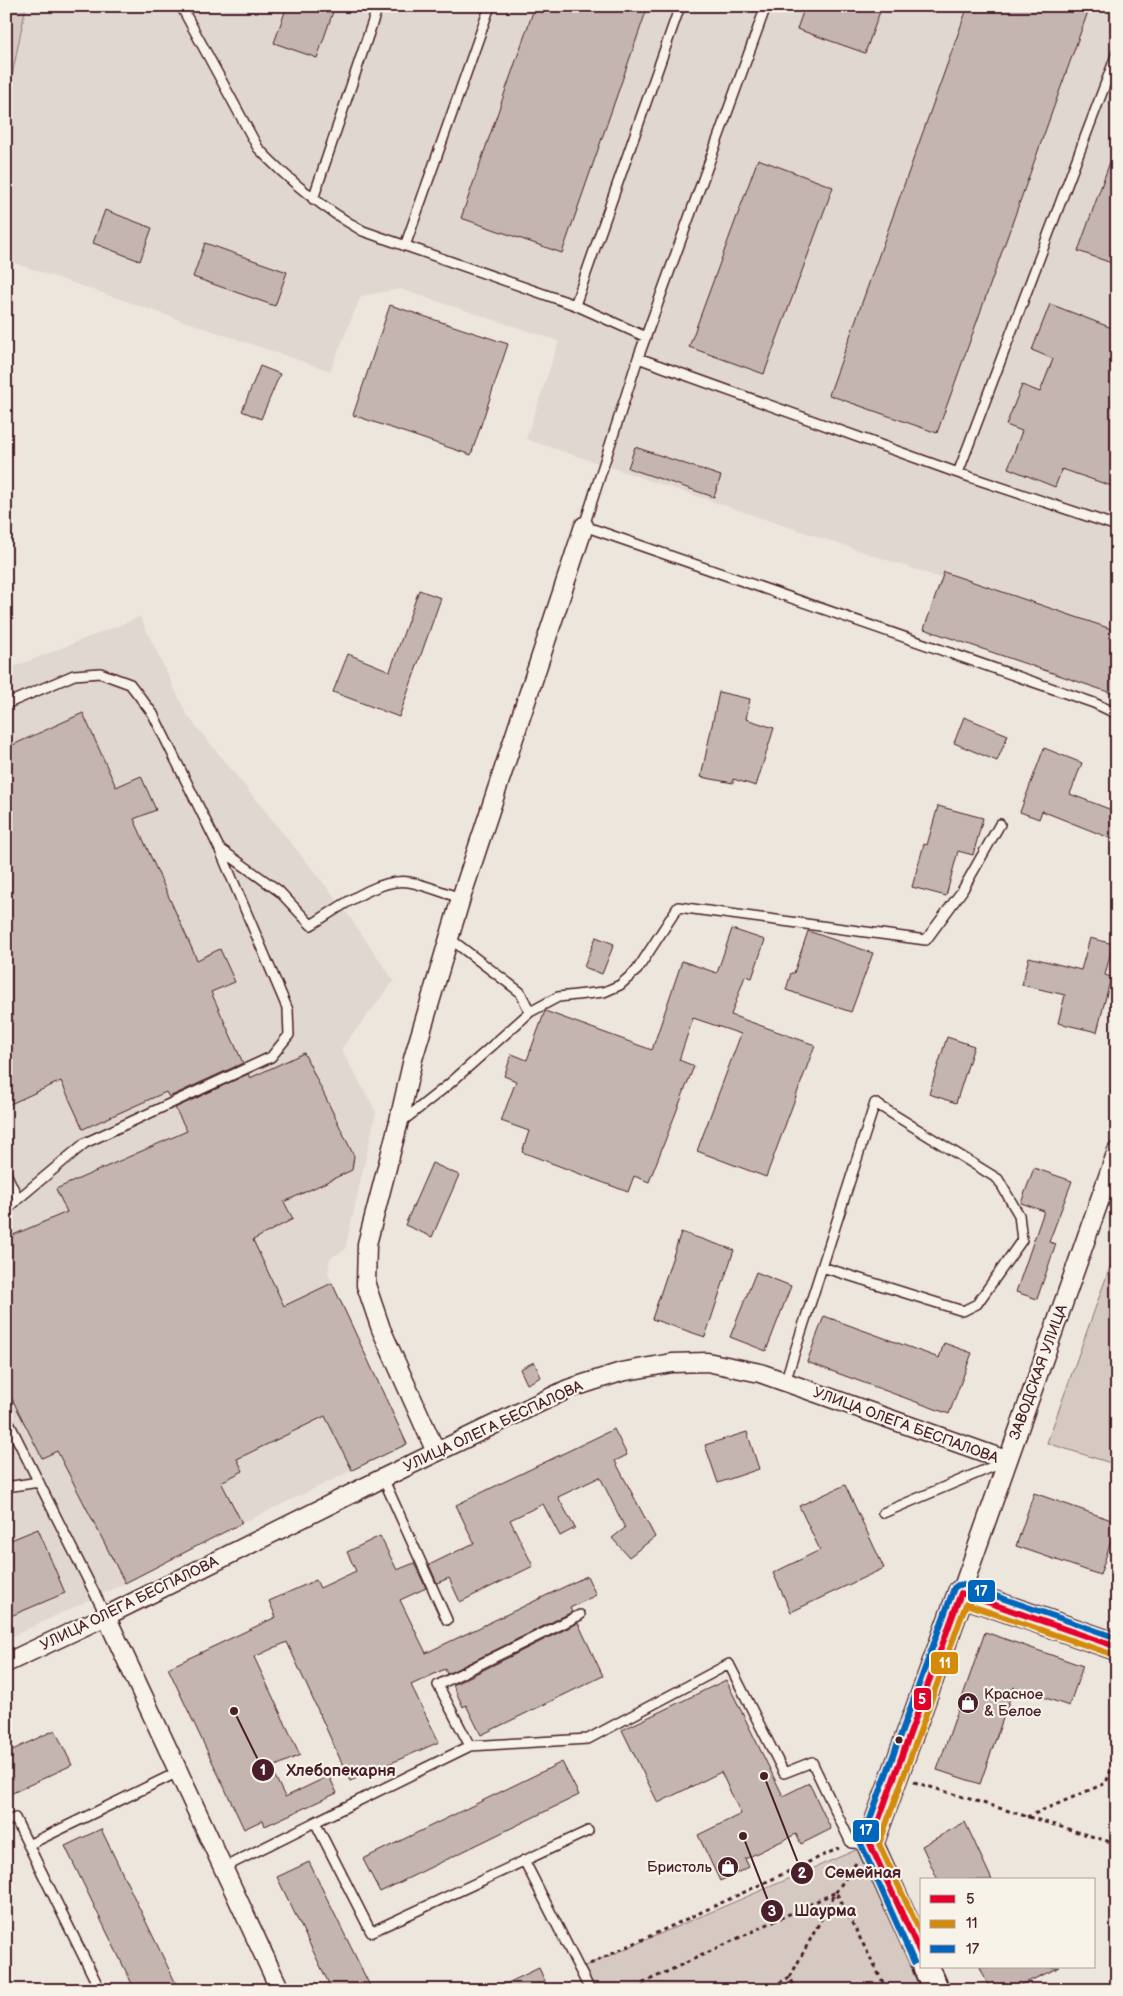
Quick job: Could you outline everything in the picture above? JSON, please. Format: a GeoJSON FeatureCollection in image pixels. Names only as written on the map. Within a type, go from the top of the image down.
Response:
{"type":"FeatureCollection","features":[{"type":"Feature","properties":{"kind":"street"},"geometry":{"type":"LineString","coordinates":[[436,1452],[381,1329],[366,1285],[367,1244],[413,1059],[461,898],[584,526]]}},
{"type":"Feature","properties":{"kind":"street","name":"ЗАВОДСКАЯ УЛИЦА"},"geometry":{"type":"LineString","coordinates":[[961,1593],[1006,1460],[1117,1151]]}},
{"type":"Feature","properties":{"kind":"street","name":"УЛИЦА ОЛЕГА БЕСПАЛОВА"},"geometry":{"type":"LineString","coordinates":[[6,1663],[106,1616],[383,1478],[568,1389],[621,1372],[672,1363],[707,1362],[760,1373],[1006,1460]]}},
{"type":"Feature","properties":{"kind":"street"},"geometry":{"type":"LineString","coordinates":[[920,1954],[860,1844],[895,1775],[961,1593],[1117,1648]]}},
{"type":"Feature","properties":{"kind":"street"},"geometry":{"type":"LineString","coordinates":[[106,1616],[280,1990]]}},
{"type":"Feature","properties":{"kind":"street"},"geometry":{"type":"LineString","coordinates":[[926,1968],[936,1990]]}},
{"type":"Feature","properties":{"kind":"lane"},"geometry":{"type":"LineString","coordinates":[[181,6],[258,148],[276,167],[332,214],[363,231],[576,305],[646,337]]}},
{"type":"Feature","properties":{"kind":"lane"},"geometry":{"type":"LineString","coordinates":[[313,198],[378,6]]}},
{"type":"Feature","properties":{"kind":"lane"},"geometry":{"type":"LineString","coordinates":[[405,246],[490,6]]}},
{"type":"Feature","properties":{"kind":"lane"},"geometry":{"type":"LineString","coordinates":[[576,305],[680,6]]}},
{"type":"Feature","properties":{"kind":"lane"},"geometry":{"type":"LineString","coordinates":[[766,6],[638,358],[584,526],[1084,700],[1117,714]]}},
{"type":"Feature","properties":{"kind":"lane"},"geometry":{"type":"LineString","coordinates":[[958,473],[1117,53]]}},
{"type":"Feature","properties":{"kind":"lane"},"geometry":{"type":"LineString","coordinates":[[638,358],[958,473],[1117,526]]}},
{"type":"Feature","properties":{"kind":"lane"},"geometry":{"type":"LineString","coordinates":[[6,704],[74,675],[100,673],[130,684],[153,714],[219,848],[288,1010],[289,1035],[271,1057],[85,1143],[6,1211]]}},
{"type":"Feature","properties":{"kind":"lane"},"geometry":{"type":"LineString","coordinates":[[398,1125],[448,1085],[530,1012],[558,997],[604,992],[620,985],[637,970],[678,907],[926,940],[962,891],[1000,824]]}},
{"type":"Feature","properties":{"kind":"lane"},"geometry":{"type":"LineString","coordinates":[[219,848],[280,890],[311,925],[368,891],[390,882],[408,882],[461,898]]}},
{"type":"Feature","properties":{"kind":"lane"},"geometry":{"type":"LineString","coordinates":[[449,938],[520,992],[530,1012]]}},
{"type":"Feature","properties":{"kind":"lane"},"geometry":{"type":"LineString","coordinates":[[785,1382],[822,1267],[875,1103],[998,1179],[1020,1215],[1022,1240],[977,1304],[963,1311],[822,1267]]}},
{"type":"Feature","properties":{"kind":"lane"},"geometry":{"type":"LineString","coordinates":[[6,1173],[18,1199]]}},
{"type":"Feature","properties":{"kind":"lane"},"geometry":{"type":"LineString","coordinates":[[6,1417],[106,1616]]}},
{"type":"Feature","properties":{"kind":"lane"},"geometry":{"type":"LineString","coordinates":[[883,1513],[1006,1460]]}},
{"type":"Feature","properties":{"kind":"lane"},"geometry":{"type":"LineString","coordinates":[[383,1478],[447,1620]]}},
{"type":"Feature","properties":{"kind":"lane"},"geometry":{"type":"LineString","coordinates":[[6,1487],[39,1482]]}},
{"type":"Feature","properties":{"kind":"lane"},"geometry":{"type":"LineString","coordinates":[[470,1746],[438,1686],[580,1615]]}},
{"type":"Feature","properties":{"kind":"lane"},"geometry":{"type":"LineString","coordinates":[[223,1868],[470,1746],[588,1739],[729,1664],[784,1773],[812,1762],[860,1844]]}},
{"type":"Feature","properties":{"kind":"lane"},"geometry":{"type":"LineString","coordinates":[[28,1844],[178,1772]]}},
{"type":"Feature","properties":{"kind":"lane"},"geometry":{"type":"LineString","coordinates":[[6,1822],[15,1818],[100,1990]]}},
{"type":"Feature","properties":{"kind":"lane"},"geometry":{"type":"LineString","coordinates":[[315,1822],[370,1932],[588,1830]]}},
{"type":"Feature","properties":{"kind":"lane"},"geometry":{"type":"LineString","coordinates":[[524,1860],[590,1990]]}},
{"type":"Feature","properties":{"kind":"path"},"geometry":{"type":"LineString","coordinates":[[1026,1817],[1106,1783],[1117,1754]]}},
{"type":"Feature","properties":{"kind":"path"},"geometry":{"type":"LineString","coordinates":[[895,1775],[1117,1844]]}},
{"type":"Feature","properties":{"kind":"path"},"geometry":{"type":"LineString","coordinates":[[765,1990],[790,1978],[860,1844]]}},
{"type":"Feature","properties":{"kind":"path"},"geometry":{"type":"LineString","coordinates":[[580,1968],[860,1844]]}},
{"type":"Feature","properties":{"kind":"path"},"geometry":{"type":"LineString","coordinates":[[643,1990],[641,1984],[836,1892]]}},
{"type":"Feature","properties":{"kind":"path"},"geometry":{"type":"LineString","coordinates":[[836,1892],[887,1990]]}},
{"type":"Feature","properties":{"kind":"path"},"geometry":{"type":"LineString","coordinates":[[790,1978],[796,1990]]}},
{"type":"Feature","properties":{"kind":"shaded area"},"geometry":{"type":"Polygon","coordinates":[[[6,6],[26,6],[6,106],[6,6]]]}},
{"type":"Feature","properties":{"kind":"shaded area"},"geometry":{"type":"Polygon","coordinates":[[[26,6],[1117,6],[1117,695],[924,629],[941,578],[526,439],[559,341],[400,289],[361,296],[330,371],[6,260],[6,106],[26,6]]]}},
{"type":"Feature","properties":{"kind":"shaded area"},"geometry":{"type":"Polygon","coordinates":[[[140,617],[187,715],[342,906],[394,981],[341,1049],[376,1112],[345,1250],[330,1258],[328,1273],[407,1444],[242,1523],[125,1583],[6,1639],[6,670],[140,617]]]}},
{"type":"Feature","properties":{"kind":"shaded area"},"geometry":{"type":"Polygon","coordinates":[[[1117,1247],[1117,1465],[1047,1443],[1117,1247]]]}},
{"type":"Feature","properties":{"kind":"shaded area"},"geometry":{"type":"Polygon","coordinates":[[[870,1844],[920,1955],[920,1968],[926,1968],[936,1990],[590,1990],[580,1968],[870,1844]]]}},
{"type":"Feature","properties":{"kind":"building"},"geometry":{"type":"Polygon","coordinates":[[[287,6],[335,6],[317,58],[274,43],[287,6]]]}},
{"type":"Feature","properties":{"kind":"building"},"geometry":{"type":"Polygon","coordinates":[[[535,6],[648,6],[562,253],[461,218],[535,6]]]}},
{"type":"Feature","properties":{"kind":"building"},"geometry":{"type":"Polygon","coordinates":[[[805,6],[882,6],[865,53],[797,29],[805,6]]]}},
{"type":"Feature","properties":{"kind":"building"},"geometry":{"type":"Polygon","coordinates":[[[968,6],[1090,6],[937,433],[829,395],[968,6]]]}},
{"type":"Feature","properties":{"kind":"building"},"geometry":{"type":"Polygon","coordinates":[[[1115,148],[1117,148],[1117,265],[1078,251],[1115,148]]]}},
{"type":"Feature","properties":{"kind":"building"},"geometry":{"type":"Polygon","coordinates":[[[758,159],[833,187],[764,374],[689,347],[758,159]]]}},
{"type":"Feature","properties":{"kind":"building"},"geometry":{"type":"Polygon","coordinates":[[[105,210],[152,228],[140,261],[93,243],[105,210]]]}},
{"type":"Feature","properties":{"kind":"building"},"geometry":{"type":"Polygon","coordinates":[[[205,243],[287,272],[275,306],[193,277],[205,243]]]}},
{"type":"Feature","properties":{"kind":"building"},"geometry":{"type":"Polygon","coordinates":[[[1050,304],[1117,330],[1117,488],[1062,469],[1055,487],[1008,468],[1022,431],[1006,425],[1022,385],[1040,392],[1053,359],[1032,350],[1050,304]]]}},
{"type":"Feature","properties":{"kind":"building"},"geometry":{"type":"Polygon","coordinates":[[[390,305],[508,344],[471,455],[353,415],[390,305]]]}},
{"type":"Feature","properties":{"kind":"building"},"geometry":{"type":"Polygon","coordinates":[[[260,366],[280,374],[261,419],[242,411],[260,366]]]}},
{"type":"Feature","properties":{"kind":"building"},"geometry":{"type":"Polygon","coordinates":[[[635,447],[721,476],[714,497],[628,468],[635,447]]]}},
{"type":"Feature","properties":{"kind":"building"},"geometry":{"type":"Polygon","coordinates":[[[944,572],[1117,631],[1117,695],[924,629],[944,572]]]}},
{"type":"Feature","properties":{"kind":"building"},"geometry":{"type":"Polygon","coordinates":[[[419,590],[441,598],[399,717],[333,692],[348,654],[390,671],[419,590]]]}},
{"type":"Feature","properties":{"kind":"building"},"geometry":{"type":"Polygon","coordinates":[[[719,692],[750,699],[746,719],[774,728],[756,786],[733,779],[733,783],[701,777],[719,692]]]}},
{"type":"Feature","properties":{"kind":"building"},"geometry":{"type":"Polygon","coordinates":[[[83,713],[116,787],[141,776],[156,810],[134,819],[197,960],[220,949],[235,982],[211,992],[243,1063],[169,1097],[166,1092],[83,1129],[61,1081],[6,1106],[6,748],[83,713]]]}},
{"type":"Feature","properties":{"kind":"building"},"geometry":{"type":"Polygon","coordinates":[[[964,717],[1008,735],[997,761],[954,743],[964,717]]]}},
{"type":"Feature","properties":{"kind":"building"},"geometry":{"type":"Polygon","coordinates":[[[1044,748],[1082,763],[1070,794],[1117,812],[1117,841],[1042,811],[1039,819],[1020,812],[1044,748]]]}},
{"type":"Feature","properties":{"kind":"building"},"geometry":{"type":"Polygon","coordinates":[[[938,806],[983,818],[973,855],[958,851],[946,896],[912,887],[924,844],[927,845],[938,806]]]}},
{"type":"Feature","properties":{"kind":"building"},"geometry":{"type":"Polygon","coordinates":[[[732,929],[765,940],[752,978],[745,976],[731,1015],[815,1045],[766,1177],[697,1151],[741,1034],[693,1018],[679,1060],[694,1066],[649,1182],[634,1176],[628,1192],[522,1152],[529,1131],[501,1121],[516,1081],[504,1076],[512,1054],[527,1060],[545,1011],[652,1050],[682,961],[717,973],[732,929]]]}},
{"type":"Feature","properties":{"kind":"building"},"geometry":{"type":"Polygon","coordinates":[[[808,931],[873,953],[851,1012],[786,990],[791,973],[794,973],[808,931]]]}},
{"type":"Feature","properties":{"kind":"building"},"geometry":{"type":"Polygon","coordinates":[[[596,937],[614,944],[602,974],[584,967],[596,937]]]}},
{"type":"Feature","properties":{"kind":"building"},"geometry":{"type":"Polygon","coordinates":[[[1090,938],[1113,944],[1105,975],[1111,977],[1097,1032],[1058,1023],[1065,995],[1022,985],[1029,957],[1081,970],[1090,938]]]}},
{"type":"Feature","properties":{"kind":"building"},"geometry":{"type":"Polygon","coordinates":[[[947,1037],[974,1046],[956,1103],[929,1094],[947,1037]]]}},
{"type":"Feature","properties":{"kind":"building"},"geometry":{"type":"Polygon","coordinates":[[[304,1053],[354,1156],[352,1170],[284,1202],[293,1219],[253,1240],[284,1306],[332,1283],[407,1444],[352,1470],[325,1416],[237,1459],[243,1471],[221,1482],[242,1523],[125,1583],[57,1451],[42,1458],[6,1387],[6,1238],[67,1212],[56,1189],[187,1131],[175,1108],[248,1074],[250,1078],[304,1053]]]}},
{"type":"Feature","properties":{"kind":"building"},"geometry":{"type":"Polygon","coordinates":[[[432,1163],[459,1175],[432,1237],[405,1225],[432,1163]]]}},
{"type":"Feature","properties":{"kind":"building"},"geometry":{"type":"Polygon","coordinates":[[[1034,1168],[1072,1181],[1049,1242],[1056,1244],[1037,1299],[1016,1292],[1044,1211],[1021,1203],[1034,1168]]]}},
{"type":"Feature","properties":{"kind":"building"},"geometry":{"type":"Polygon","coordinates":[[[681,1232],[734,1250],[705,1337],[652,1319],[681,1232]]]}},
{"type":"Feature","properties":{"kind":"building"},"geometry":{"type":"Polygon","coordinates":[[[756,1272],[791,1286],[766,1351],[730,1337],[756,1272]]]}},
{"type":"Feature","properties":{"kind":"building"},"geometry":{"type":"Polygon","coordinates":[[[824,1316],[939,1358],[944,1343],[972,1353],[949,1414],[807,1362],[824,1316]]]}},
{"type":"Feature","properties":{"kind":"building"},"geometry":{"type":"Polygon","coordinates":[[[534,1362],[541,1377],[527,1384],[520,1369],[534,1362]]]}},
{"type":"Feature","properties":{"kind":"building"},"geometry":{"type":"Polygon","coordinates":[[[614,1429],[627,1455],[615,1461],[655,1537],[629,1557],[612,1538],[625,1528],[600,1477],[558,1497],[575,1528],[560,1536],[543,1504],[510,1520],[533,1566],[460,1602],[449,1578],[437,1583],[429,1565],[474,1543],[456,1505],[614,1429]]]}},
{"type":"Feature","properties":{"kind":"building"},"geometry":{"type":"Polygon","coordinates":[[[747,1432],[759,1469],[718,1483],[705,1445],[747,1432]]]}},
{"type":"Feature","properties":{"kind":"building"},"geometry":{"type":"Polygon","coordinates":[[[845,1485],[884,1568],[791,1612],[773,1573],[820,1550],[799,1506],[845,1485]]]}},
{"type":"Feature","properties":{"kind":"building"},"geometry":{"type":"Polygon","coordinates":[[[1034,1493],[1117,1522],[1100,1575],[1016,1546],[1034,1493]]]}},
{"type":"Feature","properties":{"kind":"building"},"geometry":{"type":"Polygon","coordinates":[[[38,1529],[65,1593],[6,1618],[6,1542],[38,1529]]]}},
{"type":"Feature","properties":{"kind":"building"},"geometry":{"type":"Polygon","coordinates":[[[380,1536],[397,1570],[414,1563],[426,1588],[400,1600],[426,1653],[587,1576],[596,1595],[570,1608],[572,1612],[447,1674],[445,1669],[411,1685],[439,1742],[350,1781],[287,1642],[254,1657],[300,1755],[271,1768],[285,1797],[329,1776],[337,1793],[265,1826],[263,1820],[244,1829],[168,1668],[276,1617],[269,1601],[316,1580],[320,1588],[356,1571],[347,1552],[380,1536]]]}},
{"type":"Feature","properties":{"kind":"building"},"geometry":{"type":"Polygon","coordinates":[[[578,1623],[603,1676],[481,1735],[466,1705],[463,1707],[453,1685],[578,1623]]]}},
{"type":"Feature","properties":{"kind":"building"},"geometry":{"type":"Polygon","coordinates":[[[985,1632],[1083,1666],[1069,1706],[1014,1687],[980,1784],[937,1770],[985,1632]]]}},
{"type":"Feature","properties":{"kind":"building"},"geometry":{"type":"Polygon","coordinates":[[[726,1680],[783,1796],[809,1783],[831,1829],[801,1844],[796,1834],[745,1859],[749,1867],[720,1881],[698,1835],[741,1814],[721,1772],[658,1803],[622,1730],[726,1680]]]}},
{"type":"Feature","properties":{"kind":"building"},"geometry":{"type":"Polygon","coordinates":[[[55,1730],[72,1765],[6,1796],[6,1753],[55,1730]]]}},
{"type":"Feature","properties":{"kind":"building"},"geometry":{"type":"Polygon","coordinates":[[[562,1762],[579,1795],[380,1892],[363,1859],[562,1762]]]}},
{"type":"Feature","properties":{"kind":"building"},"geometry":{"type":"Polygon","coordinates":[[[965,1822],[991,1878],[937,1878],[922,1846],[965,1822]]]}},
{"type":"Feature","properties":{"kind":"building"},"geometry":{"type":"Polygon","coordinates":[[[101,1829],[179,1990],[135,1990],[65,1846],[101,1829]]]}},
{"type":"Feature","properties":{"kind":"building"},"geometry":{"type":"Polygon","coordinates":[[[309,1862],[372,1990],[332,1990],[277,1877],[309,1862]]]}},
{"type":"Feature","properties":{"kind":"building"},"geometry":{"type":"Polygon","coordinates":[[[539,1968],[549,1990],[493,1990],[539,1968]]]}},
{"type":"Feature","properties":{"kind":"building"},"geometry":{"type":"Polygon","coordinates":[[[980,1968],[1058,1968],[1010,1990],[990,1990],[980,1968]]]}},
{"type":"Feature","properties":{"kind":"transit line","name":"17"},"geometry":{"type":"LineString","coordinates":[[914,1962],[861,1844],[954,1588],[958,1585],[964,1585],[1117,1638]]}},
{"type":"Feature","properties":{"kind":"transit line","name":"5"},"geometry":{"type":"LineString","coordinates":[[920,1953],[870,1844],[961,1593],[1117,1647]]}},
{"type":"Feature","properties":{"kind":"transit line","name":"11"},"geometry":{"type":"LineString","coordinates":[[920,1932],[879,1844],[966,1604],[1114,1655]]}},
{"type":"Feature","properties":{"kind":"place","name":"Красное & Белое"},"geometry":{"type":"Point","coordinates":[968,1703]}},
{"type":"Feature","properties":{"kind":"place","name":"Хлебопекарня"},"geometry":{"type":"Point","coordinates":[234,1711]}},
{"type":"Feature","properties":{"kind":"place","name":"Семейная"},"geometry":{"type":"Point","coordinates":[764,1776]}},
{"type":"Feature","properties":{"kind":"place","name":"Шаурма"},"geometry":{"type":"Point","coordinates":[743,1836]}},
{"type":"Feature","properties":{"kind":"place","name":"Бристоль"},"geometry":{"type":"Point","coordinates":[728,1867]}}]}
